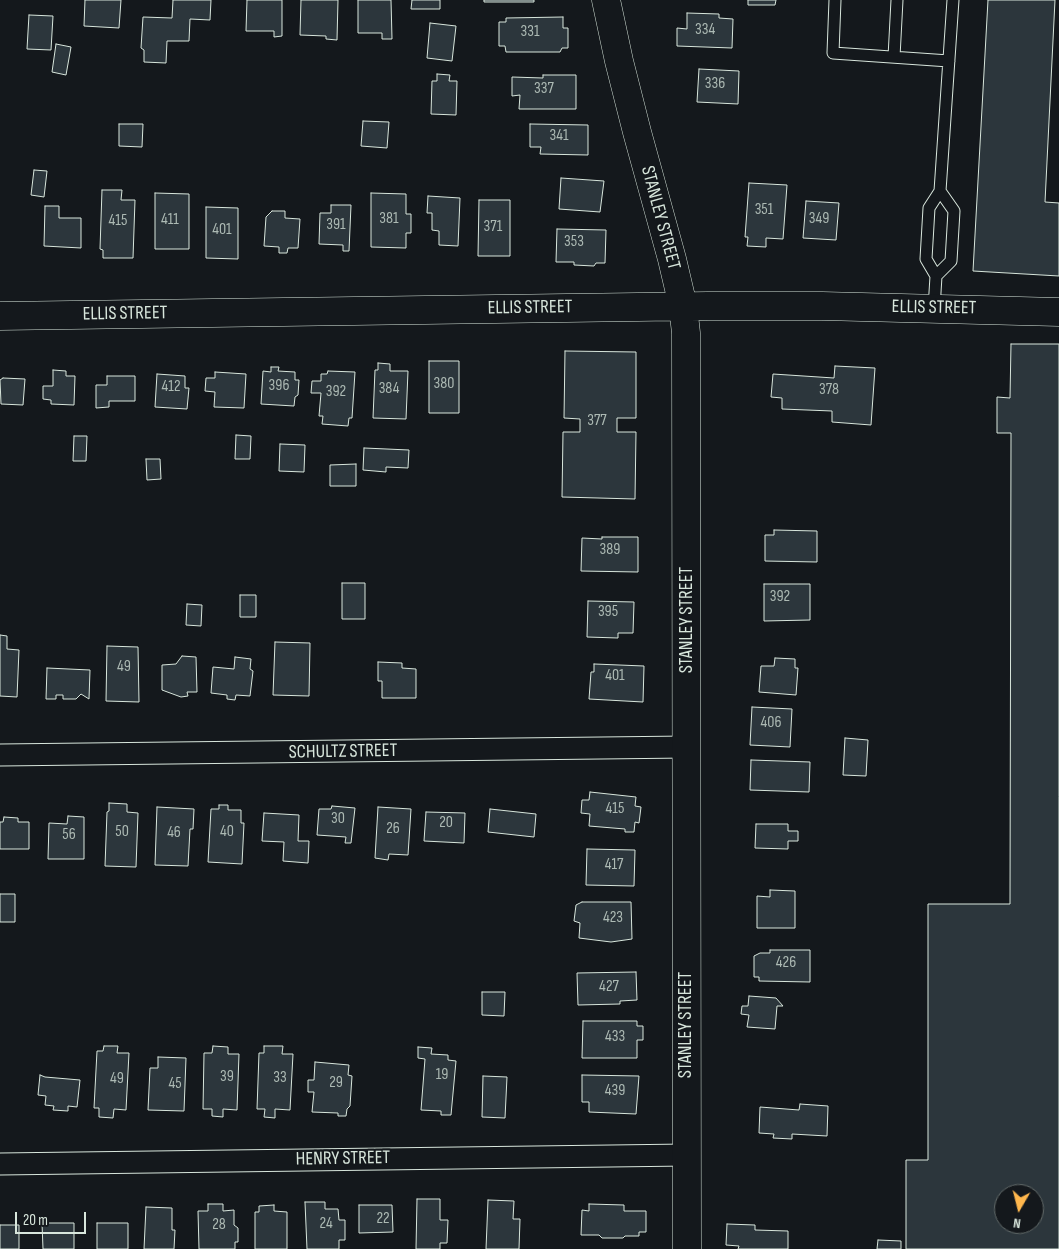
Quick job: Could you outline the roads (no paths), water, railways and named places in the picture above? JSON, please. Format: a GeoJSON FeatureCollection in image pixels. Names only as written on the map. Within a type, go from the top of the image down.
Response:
{"type":"FeatureCollection","features":[{"type":"Feature","properties":{"kind":"main road","name":"STANLEY STREET"},"geometry":{"type":"LineString","coordinates":[[606,0],[625,88],[672,259],[686,333],[687,1249]]}},
{"type":"Feature","properties":{"kind":"main road","name":"ELLIS STREET"},"geometry":{"type":"LineString","coordinates":[[0,316],[682,306],[822,306],[1059,312]]}},
{"type":"Feature","properties":{"kind":"street","name":"SCHULTZ STREET"},"geometry":{"type":"LineString","coordinates":[[0,755],[687,747]]}},
{"type":"Feature","properties":{"kind":"street","name":"HENRY STREET"},"geometry":{"type":"LineString","coordinates":[[0,1164],[686,1155]]}},
{"type":"Feature","properties":{"kind":"lane"},"geometry":{"type":"LineString","coordinates":[[836,0],[833,53],[949,61]]}},
{"type":"Feature","properties":{"kind":"lane"},"geometry":{"type":"LineString","coordinates":[[894,57],[897,0]]}},
{"type":"Feature","properties":{"kind":"lane"},"geometry":{"type":"LineString","coordinates":[[934,309],[936,276],[926,259],[929,208],[940,191],[953,0]]}},
{"type":"Feature","properties":{"kind":"lane"},"geometry":{"type":"LineString","coordinates":[[936,276],[951,261],[954,211],[940,191]]}}]}
